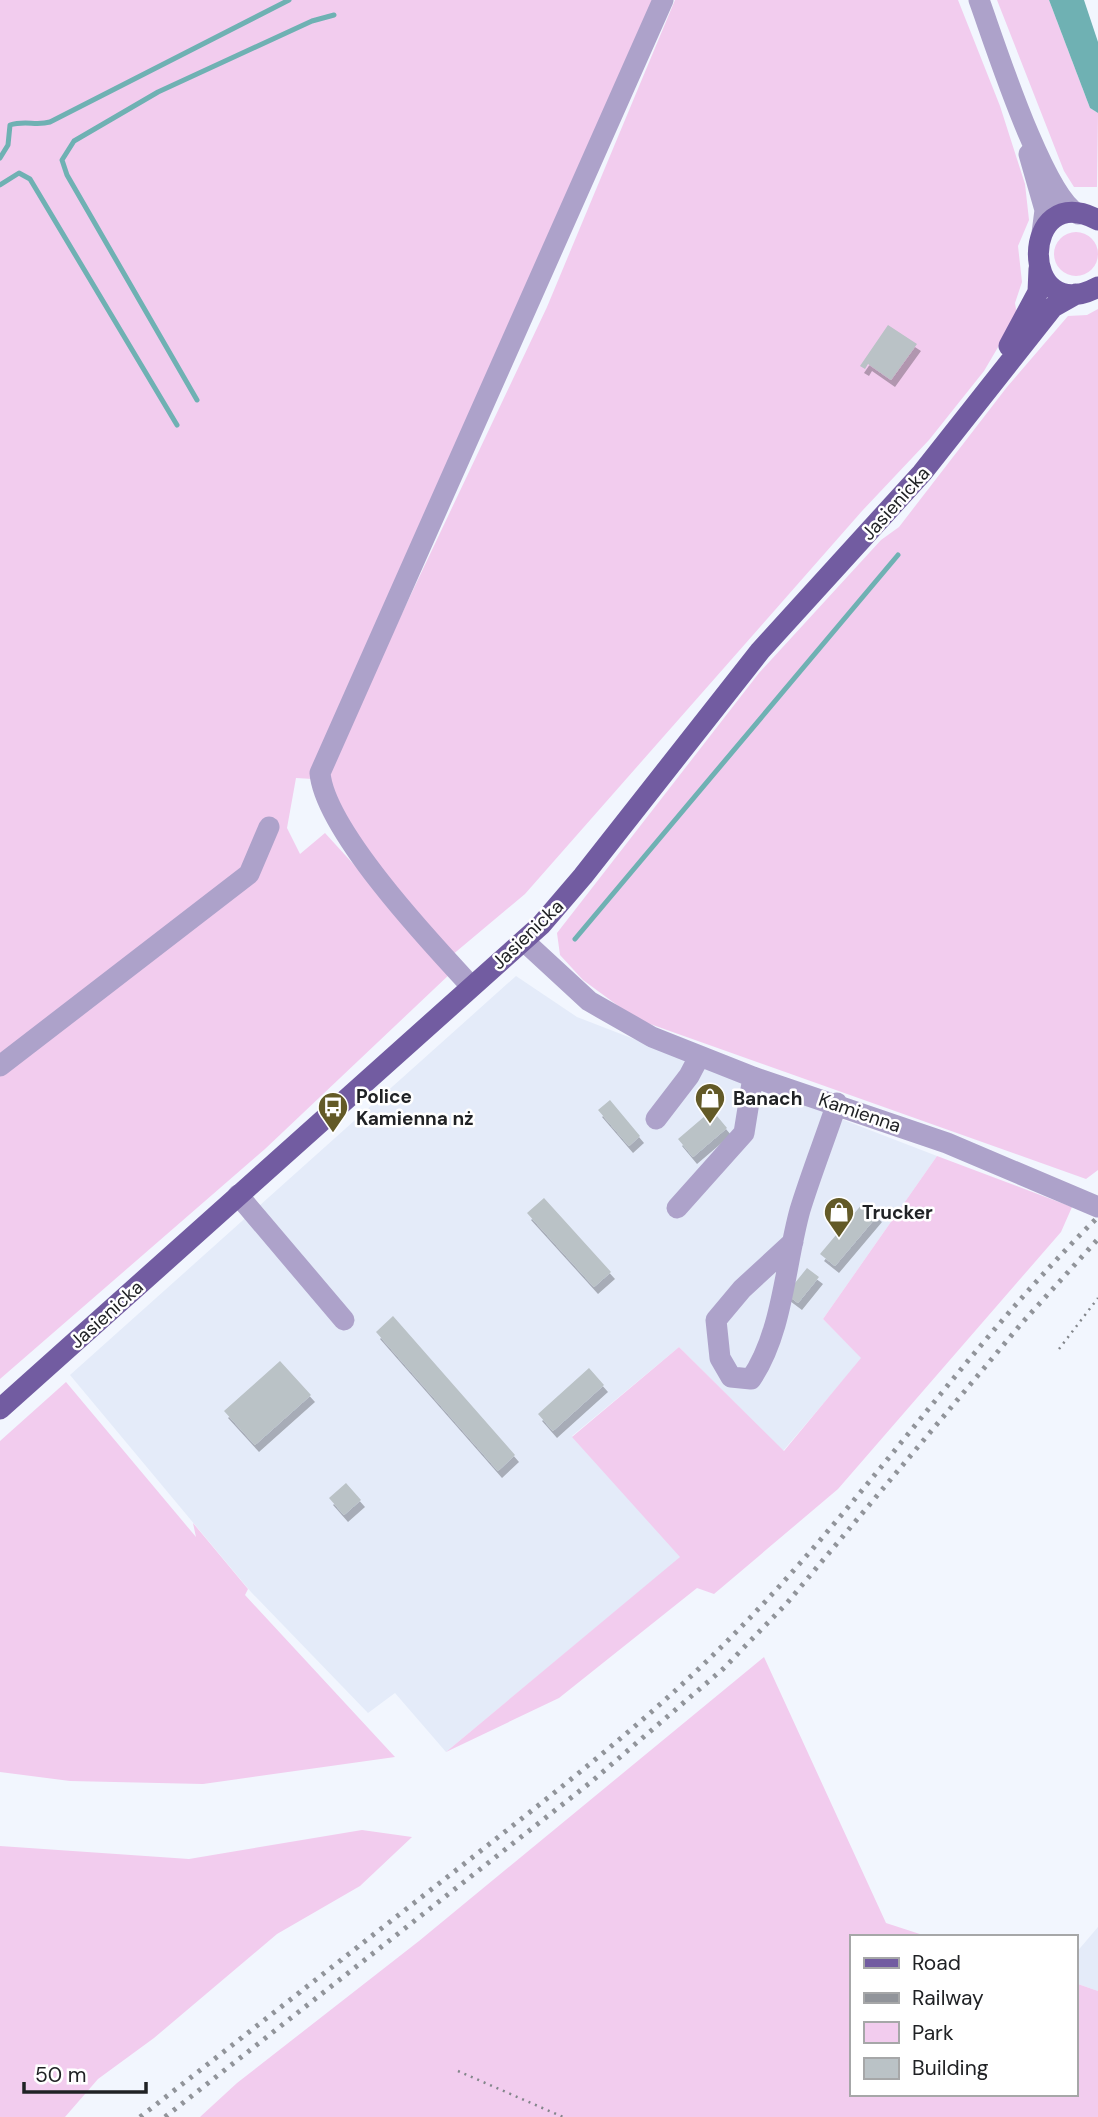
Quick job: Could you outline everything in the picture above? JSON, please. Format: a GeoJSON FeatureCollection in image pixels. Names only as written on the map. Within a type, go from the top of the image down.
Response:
{"type":"FeatureCollection","features":[{"type":"Feature","properties":{"kind":"main road"},"geometry":{"type":"LineString","coordinates":[[1042,233],[1056,219],[1089,214]]}},
{"type":"Feature","properties":{"kind":"main road","name":"Jasienicka"},"geometry":{"type":"LineString","coordinates":[[985,392],[1038,292],[1039,269],[1036,252],[1042,233]]}},
{"type":"Feature","properties":{"kind":"main road"},"geometry":{"type":"LineString","coordinates":[[1039,269],[1054,287],[1076,294]]}},
{"type":"Feature","properties":{"kind":"main road","name":"Jasienicka"},"geometry":{"type":"LineString","coordinates":[[0,1409],[523,941],[583,877],[760,651],[922,473],[1052,307],[1076,294],[1098,287]]}},
{"type":"Feature","properties":{"kind":"street"},"geometry":{"type":"LineString","coordinates":[[471,986],[428,941],[335,822],[321,792],[320,773],[663,0]]}},
{"type":"Feature","properties":{"kind":"street"},"geometry":{"type":"LineString","coordinates":[[979,0],[1016,100],[1062,197],[1089,214]]}},
{"type":"Feature","properties":{"kind":"street"},"geometry":{"type":"LineString","coordinates":[[1016,100],[1045,210],[1042,233]]}},
{"type":"Feature","properties":{"kind":"street"},"geometry":{"type":"LineString","coordinates":[[0,1066],[249,874],[269,827]]}},
{"type":"Feature","properties":{"kind":"street","name":"Kamienna"},"geometry":{"type":"LineString","coordinates":[[523,941],[589,1001],[622,1022],[699,1057],[947,1143],[1098,1207]]}},
{"type":"Feature","properties":{"kind":"street"},"geometry":{"type":"LineString","coordinates":[[656,1119],[690,1076],[699,1057]]}},
{"type":"Feature","properties":{"kind":"street"},"geometry":{"type":"LineString","coordinates":[[677,1208],[744,1133],[753,1077]]}},
{"type":"Feature","properties":{"kind":"street"},"geometry":{"type":"LineString","coordinates":[[793,1242],[742,1289],[716,1320],[720,1358],[731,1377],[751,1379],[765,1359],[793,1242],[837,1103]]}},
{"type":"Feature","properties":{"kind":"street"},"geometry":{"type":"LineString","coordinates":[[238,1195],[344,1320]]}},
{"type":"Feature","properties":{"kind":"path"},"geometry":{"type":"LineString","coordinates":[[1059,1349],[1098,1298]]}},
{"type":"Feature","properties":{"kind":"path"},"geometry":{"type":"LineString","coordinates":[[458,2071],[563,2117]]}},
{"type":"Feature","properties":{"kind":"shaded area"},"geometry":{"type":"Polygon","coordinates":[[[516,976],[577,1017],[937,1156],[823,1319],[862,1358],[783,1451],[679,1347],[572,1436],[681,1557],[446,1752],[395,1693],[368,1713],[251,1592],[70,1375],[516,976]]]}},
{"type":"Feature","properties":{"kind":"shaded area"},"geometry":{"type":"Polygon","coordinates":[[[1098,1927],[1098,1991],[1077,1984],[1077,1952],[1098,1927]]]}},
{"type":"Feature","properties":{"kind":"green space"},"geometry":{"type":"Polygon","coordinates":[[[0,0],[654,0],[313,779],[296,778],[287,828],[300,854],[325,833],[452,972],[265,1149],[0,1379],[0,0]]]}},
{"type":"Feature","properties":{"kind":"green space"},"geometry":{"type":"Polygon","coordinates":[[[675,0],[958,0],[1000,106],[1025,184],[1029,220],[1018,246],[1022,282],[1015,303],[1017,315],[984,371],[929,440],[862,511],[525,894],[451,956],[415,914],[366,848],[325,776],[547,307],[675,0]]]}},
{"type":"Feature","properties":{"kind":"green space"},"geometry":{"type":"Polygon","coordinates":[[[997,0],[1049,0],[1090,108],[1098,113],[1097,187],[1074,187],[1064,171],[997,0]]]}},
{"type":"Feature","properties":{"kind":"green space"},"geometry":{"type":"Polygon","coordinates":[[[1076,232],[1091,239],[1098,254],[1091,269],[1076,276],[1061,269],[1054,254],[1061,239],[1076,232]]]}},
{"type":"Feature","properties":{"kind":"green space"},"geometry":{"type":"Polygon","coordinates":[[[1098,309],[1098,1170],[1086,1179],[636,1019],[583,980],[560,955],[557,933],[759,673],[881,540],[899,527],[1007,387],[1068,316],[1087,315],[1098,309]]]}},
{"type":"Feature","properties":{"kind":"green space"},"geometry":{"type":"Polygon","coordinates":[[[937,1156],[1072,1207],[1061,1232],[838,1489],[714,1594],[697,1588],[559,1698],[446,1752],[680,1557],[572,1437],[679,1347],[784,1451],[861,1358],[823,1319],[937,1156]]]}},
{"type":"Feature","properties":{"kind":"green space"},"geometry":{"type":"Polygon","coordinates":[[[66,1382],[196,1537],[193,1523],[248,1589],[245,1595],[395,1757],[203,1784],[70,1781],[0,1772],[0,1441],[66,1382]]]}},
{"type":"Feature","properties":{"kind":"green space"},"geometry":{"type":"Polygon","coordinates":[[[764,1657],[886,1923],[923,1935],[850,1935],[850,2096],[1077,2096],[1077,1984],[1098,1991],[1098,2117],[200,2117],[237,2083],[419,1941],[764,1657]]]}},
{"type":"Feature","properties":{"kind":"green space"},"geometry":{"type":"Polygon","coordinates":[[[362,1830],[412,1837],[360,1886],[277,1934],[154,2038],[98,2079],[65,2117],[0,2117],[0,1846],[189,1859],[362,1830]]]}},
{"type":"Feature","properties":{"kind":"water"},"geometry":{"type":"Polygon","coordinates":[[[1049,0],[1084,0],[1098,42],[1098,113],[1090,108],[1049,0]]]}},
{"type":"Feature","properties":{"kind":"building"},"geometry":{"type":"Polygon","coordinates":[[[888,325],[917,344],[891,380],[868,364],[865,369],[860,366],[888,325]]]}},
{"type":"Feature","properties":{"kind":"building"},"geometry":{"type":"Polygon","coordinates":[[[610,1100],[640,1136],[629,1146],[598,1110],[610,1100]]]}},
{"type":"Feature","properties":{"kind":"building"},"geometry":{"type":"Polygon","coordinates":[[[712,1110],[727,1128],[693,1157],[678,1139],[712,1110]]]}},
{"type":"Feature","properties":{"kind":"building"},"geometry":{"type":"Polygon","coordinates":[[[544,1198],[611,1272],[594,1287],[527,1213],[544,1198]]]}},
{"type":"Feature","properties":{"kind":"building"},"geometry":{"type":"Polygon","coordinates":[[[863,1203],[878,1215],[835,1266],[820,1254],[863,1203]]]}},
{"type":"Feature","properties":{"kind":"building"},"geometry":{"type":"Polygon","coordinates":[[[807,1268],[819,1277],[798,1303],[786,1294],[807,1268]]]}},
{"type":"Feature","properties":{"kind":"building"},"geometry":{"type":"Polygon","coordinates":[[[393,1316],[515,1455],[498,1471],[376,1332],[393,1316]]]}},
{"type":"Feature","properties":{"kind":"building"},"geometry":{"type":"Polygon","coordinates":[[[280,1361],[311,1395],[255,1445],[224,1411],[280,1361]]]}},
{"type":"Feature","properties":{"kind":"building"},"geometry":{"type":"Polygon","coordinates":[[[589,1368],[604,1385],[553,1431],[538,1414],[589,1368]]]}},
{"type":"Feature","properties":{"kind":"building"},"geometry":{"type":"Polygon","coordinates":[[[346,1483],[361,1500],[344,1515],[329,1498],[346,1483]]]}},
{"type":"Feature","properties":{"kind":"waterway"},"geometry":{"type":"LineString","coordinates":[[0,158],[8,145],[10,125],[50,122],[289,0]]}},
{"type":"Feature","properties":{"kind":"waterway"},"geometry":{"type":"LineString","coordinates":[[197,400],[67,175],[62,160],[74,141],[158,92],[312,21],[334,15]]}},
{"type":"Feature","properties":{"kind":"waterway"},"geometry":{"type":"LineString","coordinates":[[0,185],[19,173],[30,179],[177,425]]}},
{"type":"Feature","properties":{"kind":"waterway"},"geometry":{"type":"LineString","coordinates":[[575,939],[898,555]]}},
{"type":"Feature","properties":{"kind":"railway"},"geometry":{"type":"LineString","coordinates":[[140,2117],[571,1779],[675,1691],[788,1577],[1006,1316],[1098,1217]]}},
{"type":"Feature","properties":{"kind":"railway"},"geometry":{"type":"LineString","coordinates":[[165,2117],[591,1782],[723,1669],[787,1603],[1021,1324],[1098,1239]]}},
{"type":"Feature","properties":{"kind":"place","name":"Banach"},"geometry":{"type":"Point","coordinates":[710,1125]}},
{"type":"Feature","properties":{"kind":"place","name":"Police Kamienna nż"},"geometry":{"type":"Point","coordinates":[333,1134]}},
{"type":"Feature","properties":{"kind":"place","name":"Trucker"},"geometry":{"type":"Point","coordinates":[839,1239]}}]}
